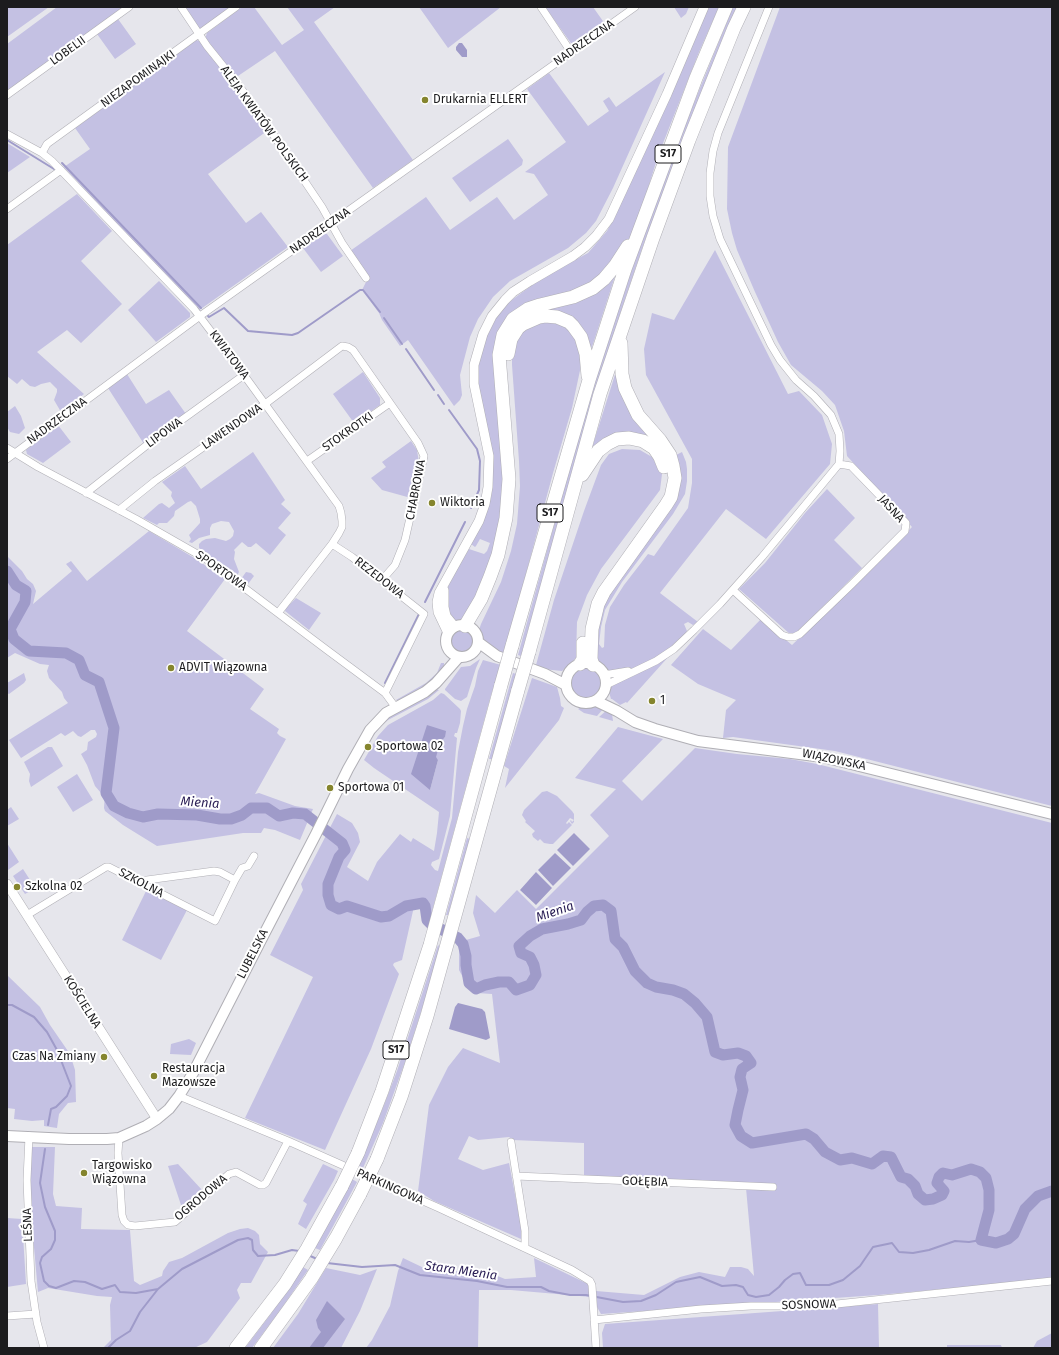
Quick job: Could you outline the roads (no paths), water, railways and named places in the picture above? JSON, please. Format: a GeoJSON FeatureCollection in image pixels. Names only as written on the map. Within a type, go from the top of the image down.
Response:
{"type":"FeatureCollection","features":[{"type":"Feature","properties":{"kind":"highway","name":"S17"},"geometry":{"type":"LineString","coordinates":[[236,1348],[274,1299],[318,1232],[358,1153],[378,1103],[430,945],[501,685],[589,380],[639,229],[696,78],[726,7]]}},
{"type":"Feature","properties":{"kind":"highway","name":"S17"},"geometry":{"type":"LineString","coordinates":[[261,1348],[276,1330],[311,1279],[336,1238],[377,1159],[401,1097],[427,1016],[600,394],[653,238],[689,140],[744,7]]}},
{"type":"Feature","properties":{"kind":"highway"},"geometry":{"type":"LineString","coordinates":[[464,632],[481,599],[490,577],[498,555],[506,518],[509,480],[499,355],[503,335],[513,319],[528,309],[580,294],[598,284],[615,266],[639,229]]}},
{"type":"Feature","properties":{"kind":"highway"},"geometry":{"type":"LineString","coordinates":[[464,632],[499,577],[515,510],[516,474],[508,358],[511,340],[518,328],[528,320],[545,316],[569,322],[584,342],[589,380]]}},
{"type":"Feature","properties":{"kind":"highway"},"geometry":{"type":"LineString","coordinates":[[574,489],[587,466],[598,451],[617,439],[629,438],[643,441],[654,448],[660,457],[667,476],[667,486],[658,505],[597,589],[590,603],[583,629],[583,659],[587,664],[591,659],[592,630],[598,604],[604,592],[668,501],[674,488],[675,478],[670,455],[660,440],[638,415],[625,388],[622,374],[622,329]]}},
{"type":"Feature","properties":{"kind":"main road"},"geometry":{"type":"LineString","coordinates":[[464,632],[474,652]]}},
{"type":"Feature","properties":{"kind":"main road"},"geometry":{"type":"LineString","coordinates":[[464,632],[446,643],[454,654],[467,656],[474,652],[497,656],[545,674],[566,685]]}},
{"type":"Feature","properties":{"kind":"main road"},"geometry":{"type":"LineString","coordinates":[[464,632],[497,656]]}},
{"type":"Feature","properties":{"kind":"main road","name":"LUBELSKA"},"geometry":{"type":"LineString","coordinates":[[7,1136],[68,1139],[119,1138],[134,1132],[157,1119],[169,1108],[179,1096],[193,1073],[348,769],[370,730],[386,713],[425,692],[436,683],[444,674],[454,654]]}},
{"type":"Feature","properties":{"kind":"main road"},"geometry":{"type":"LineString","coordinates":[[587,664],[599,668],[604,674],[605,689],[596,701],[588,704],[578,702],[570,695],[566,685],[568,674],[573,668],[587,664]]}},
{"type":"Feature","properties":{"kind":"main road"},"geometry":{"type":"LineString","coordinates":[[545,674],[568,674]]}},
{"type":"Feature","properties":{"kind":"main road","name":"WIĄZOWSKA"},"geometry":{"type":"LineString","coordinates":[[605,689],[617,711]]}},
{"type":"Feature","properties":{"kind":"main road","name":"WIĄZOWSKA"},"geometry":{"type":"LineString","coordinates":[[596,701],[635,722],[698,741],[823,757],[1052,814]]}},
{"type":"Feature","properties":{"kind":"street","name":"LOBELII"},"geometry":{"type":"LineString","coordinates":[[7,95],[129,7]]}},
{"type":"Feature","properties":{"kind":"street","name":"ALEJA KWIATÓW POLSKICH"},"geometry":{"type":"LineString","coordinates":[[181,7],[207,46],[254,106],[332,223],[342,243],[366,278]]}},
{"type":"Feature","properties":{"kind":"street","name":"NIEZAPOMINAJKI"},"geometry":{"type":"LineString","coordinates":[[42,153],[47,144],[236,7]]}},
{"type":"Feature","properties":{"kind":"street"},"geometry":{"type":"LineString","coordinates":[[541,7],[571,52]]}},
{"type":"Feature","properties":{"kind":"street","name":"NADRZECZNA"},"geometry":{"type":"LineString","coordinates":[[7,459],[200,316],[635,7]]}},
{"type":"Feature","properties":{"kind":"street"},"geometry":{"type":"LineString","coordinates":[[464,632],[438,612],[437,602],[439,593],[479,521],[487,495],[489,456],[474,384],[474,365],[483,334],[492,316],[513,292],[573,256],[585,247],[609,219],[667,94],[704,7]]}},
{"type":"Feature","properties":{"kind":"street"},"geometry":{"type":"LineString","coordinates":[[605,689],[656,661],[674,649],[694,630],[733,590],[762,557],[839,464],[840,451],[838,434],[831,415],[814,396],[796,380],[780,360],[771,345],[720,239],[713,216],[710,196],[713,151],[718,133],[769,7]]}},
{"type":"Feature","properties":{"kind":"street","name":"KWIATOWA"},"geometry":{"type":"LineString","coordinates":[[7,134],[42,153],[61,170],[200,316],[333,498],[341,513],[342,527],[332,544],[278,613]]}},
{"type":"Feature","properties":{"kind":"street"},"geometry":{"type":"LineString","coordinates":[[7,209],[61,170]]}},
{"type":"Feature","properties":{"kind":"street","name":"LAWENDOWA"},"geometry":{"type":"LineString","coordinates":[[119,510],[155,481],[265,404],[342,346],[345,346]]}},
{"type":"Feature","properties":{"kind":"street","name":"CHABROWA"},"geometry":{"type":"LineString","coordinates":[[345,346],[353,350],[418,443],[424,456],[406,540],[395,565],[382,580]]}},
{"type":"Feature","properties":{"kind":"street","name":"LIPOWA"},"geometry":{"type":"LineString","coordinates":[[86,493],[147,445],[244,375]]}},
{"type":"Feature","properties":{"kind":"street","name":"STOKROTKI"},"geometry":{"type":"LineString","coordinates":[[307,461],[390,403]]}},
{"type":"Feature","properties":{"kind":"street","name":"SPORTOWA"},"geometry":{"type":"LineString","coordinates":[[7,448],[206,559],[385,693],[396,708]]}},
{"type":"Feature","properties":{"kind":"street","name":"JASNA"},"geometry":{"type":"LineString","coordinates":[[733,590],[782,635],[794,637],[800,634],[905,531],[906,523],[851,466],[839,464]]}},
{"type":"Feature","properties":{"kind":"street","name":"REZEDOWA"},"geometry":{"type":"LineString","coordinates":[[332,544],[352,557],[424,614],[385,693]]}},
{"type":"Feature","properties":{"kind":"street"},"geometry":{"type":"LineString","coordinates":[[604,674],[616,674],[642,668]]}},
{"type":"Feature","properties":{"kind":"street"},"geometry":{"type":"LineString","coordinates":[[142,883],[147,880],[214,871],[220,872],[236,880],[242,868],[248,866],[254,856]]}},
{"type":"Feature","properties":{"kind":"street","name":"SZKOLNA"},"geometry":{"type":"LineString","coordinates":[[27,915],[106,867],[112,868],[215,921],[236,880]]}},
{"type":"Feature","properties":{"kind":"street","name":"KOŚCIELNA"},"geometry":{"type":"LineString","coordinates":[[7,884],[157,1119]]}},
{"type":"Feature","properties":{"kind":"street","name":"PARKINGOWA"},"geometry":{"type":"LineString","coordinates":[[179,1096],[288,1141],[572,1270],[590,1281],[594,1320]]}},
{"type":"Feature","properties":{"kind":"street","name":"LEŚNA"},"geometry":{"type":"LineString","coordinates":[[29,1136],[27,1187],[31,1281],[36,1314],[44,1348]]}},
{"type":"Feature","properties":{"kind":"street","name":"OGRODOWA"},"geometry":{"type":"LineString","coordinates":[[119,1138],[118,1156],[122,1216],[128,1225],[135,1226],[175,1222],[228,1174],[236,1172],[260,1185],[263,1185],[266,1183],[288,1141]]}},
{"type":"Feature","properties":{"kind":"street"},"geometry":{"type":"LineString","coordinates":[[511,1142],[525,1231],[524,1247]]}},
{"type":"Feature","properties":{"kind":"street","name":"GOŁĘBIA"},"geometry":{"type":"LineString","coordinates":[[516,1176],[773,1187]]}},
{"type":"Feature","properties":{"kind":"street","name":"SOSNOWA"},"geometry":{"type":"LineString","coordinates":[[594,1320],[737,1307],[818,1306],[1052,1281]]}},
{"type":"Feature","properties":{"kind":"street"},"geometry":{"type":"LineString","coordinates":[[7,1316],[36,1314]]}},
{"type":"Feature","properties":{"kind":"street"},"geometry":{"type":"LineString","coordinates":[[594,1320],[596,1348]]}},
{"type":"Feature","properties":{"kind":"waterway"},"geometry":{"type":"LineString","coordinates":[[7,140],[54,169]]}},
{"type":"Feature","properties":{"kind":"waterway"},"geometry":{"type":"LineString","coordinates":[[62,163],[201,308]]}},
{"type":"Feature","properties":{"kind":"waterway"},"geometry":{"type":"LineString","coordinates":[[208,316],[209,317],[224,308],[248,331],[292,335],[298,333],[360,290],[363,290],[380,312]]}},
{"type":"Feature","properties":{"kind":"waterway"},"geometry":{"type":"LineString","coordinates":[[384,318],[402,344]]}},
{"type":"Feature","properties":{"kind":"waterway"},"geometry":{"type":"LineString","coordinates":[[406,349],[434,390]]}},
{"type":"Feature","properties":{"kind":"waterway"},"geometry":{"type":"LineString","coordinates":[[438,395],[444,404]]}},
{"type":"Feature","properties":{"kind":"waterway"},"geometry":{"type":"LineString","coordinates":[[449,410],[477,449],[480,461],[479,490],[471,508]]}},
{"type":"Feature","properties":{"kind":"waterway"},"geometry":{"type":"LineString","coordinates":[[425,602],[465,522]]}},
{"type":"Feature","properties":{"kind":"waterway","name":"Mienia"},"geometry":{"type":"LineString","coordinates":[[7,571],[16,585],[26,591],[25,602],[10,629],[14,639],[29,651],[66,653],[79,660],[85,675],[99,682],[114,728],[106,793],[114,806],[128,813],[143,817],[158,814],[197,815],[220,819],[231,819],[242,815],[251,808],[267,808],[279,816],[293,813],[305,814],[342,843],[345,850],[339,857],[328,884],[328,895],[331,905],[339,909],[347,906],[381,917],[389,916],[406,906],[423,903],[425,906],[427,920],[431,924],[458,938],[463,944],[469,983],[476,989],[485,985],[499,982],[509,982],[516,990],[530,985],[536,975],[534,965],[530,957],[521,953],[519,946],[530,936],[542,929],[581,920],[594,906],[603,905],[611,911],[615,939],[623,947],[635,971],[647,983],[656,987],[673,990],[684,994],[695,1003],[707,1017],[715,1052],[723,1055],[738,1053],[746,1056],[751,1063],[742,1069],[740,1077],[743,1090],[735,1125],[741,1136],[752,1143],[806,1134],[814,1139],[825,1152],[840,1160],[852,1158],[872,1164],[883,1156],[891,1157],[901,1177],[908,1179],[915,1186],[918,1194],[925,1200],[933,1199],[942,1195],[944,1191],[937,1183],[939,1177],[943,1173],[952,1175],[971,1169],[980,1172],[986,1178],[989,1190],[989,1210],[981,1240],[996,1243],[1008,1239],[1014,1234],[1025,1209],[1038,1196],[1052,1191]]}},
{"type":"Feature","properties":{"kind":"waterway"},"geometry":{"type":"LineString","coordinates":[[385,683],[419,614]]}},
{"type":"Feature","properties":{"kind":"waterway","name":"Stara Mienia"},"geometry":{"type":"LineString","coordinates":[[7,1005],[12,1005],[34,1017],[47,1032],[57,1050],[71,1086],[67,1096],[56,1107],[51,1109],[48,1125]]}},
{"type":"Feature","properties":{"kind":"waterway","name":"Stara Mienia"},"geometry":{"type":"LineString","coordinates":[[45,1149],[40,1183],[45,1207],[55,1231],[55,1240],[51,1249],[42,1257],[40,1263],[44,1281],[49,1286],[56,1288],[74,1281],[85,1282],[102,1289],[115,1285],[120,1292],[136,1293],[158,1289],[182,1269],[238,1240],[248,1238],[252,1240],[253,1250],[258,1256],[275,1255],[292,1250],[299,1251]]}},
{"type":"Feature","properties":{"kind":"waterway","name":"Stara Mienia"},"geometry":{"type":"LineString","coordinates":[[327,1263],[362,1267],[395,1265],[420,1275],[477,1281],[507,1287],[541,1287],[549,1291],[570,1295],[586,1295],[623,1302],[641,1301],[656,1295],[676,1282],[700,1277],[722,1286],[736,1285],[743,1287],[748,1295],[756,1297],[769,1295],[793,1274],[800,1273],[806,1285],[829,1285],[843,1280],[860,1266],[873,1247],[892,1243],[899,1252],[913,1253],[929,1250],[955,1241],[969,1242],[981,1240]]}},
{"type":"Feature","properties":{"kind":"waterway","name":"Stara Mienia"},"geometry":{"type":"LineString","coordinates":[[308,1255],[317,1259]]}},
{"type":"Feature","properties":{"kind":"waterway"},"geometry":{"type":"LineString","coordinates":[[108,1348],[116,1340],[130,1331],[140,1312],[158,1289]]}},
{"type":"Feature","properties":{"kind":"place","name":"Drukarnia ELLERT"},"geometry":{"type":"Point","coordinates":[425,100]}},
{"type":"Feature","properties":{"kind":"place","name":"Wiktoria"},"geometry":{"type":"Point","coordinates":[432,503]}},
{"type":"Feature","properties":{"kind":"place","name":"ADVIT Wiązowna"},"geometry":{"type":"Point","coordinates":[171,668]}},
{"type":"Feature","properties":{"kind":"place","name":"1"},"geometry":{"type":"Point","coordinates":[652,701]}},
{"type":"Feature","properties":{"kind":"place","name":"Sportowa 02"},"geometry":{"type":"Point","coordinates":[368,747]}},
{"type":"Feature","properties":{"kind":"place","name":"Sportowa 01"},"geometry":{"type":"Point","coordinates":[330,788]}},
{"type":"Feature","properties":{"kind":"place","name":"Szkolna 02"},"geometry":{"type":"Point","coordinates":[17,887]}},
{"type":"Feature","properties":{"kind":"place","name":"Czas Na Zmiany"},"geometry":{"type":"Point","coordinates":[104,1057]}},
{"type":"Feature","properties":{"kind":"place","name":"Restauracja Mazowsze"},"geometry":{"type":"Point","coordinates":[154,1076]}},
{"type":"Feature","properties":{"kind":"place","name":"Targowisko Wiązowna"},"geometry":{"type":"Point","coordinates":[84,1173]}}]}
